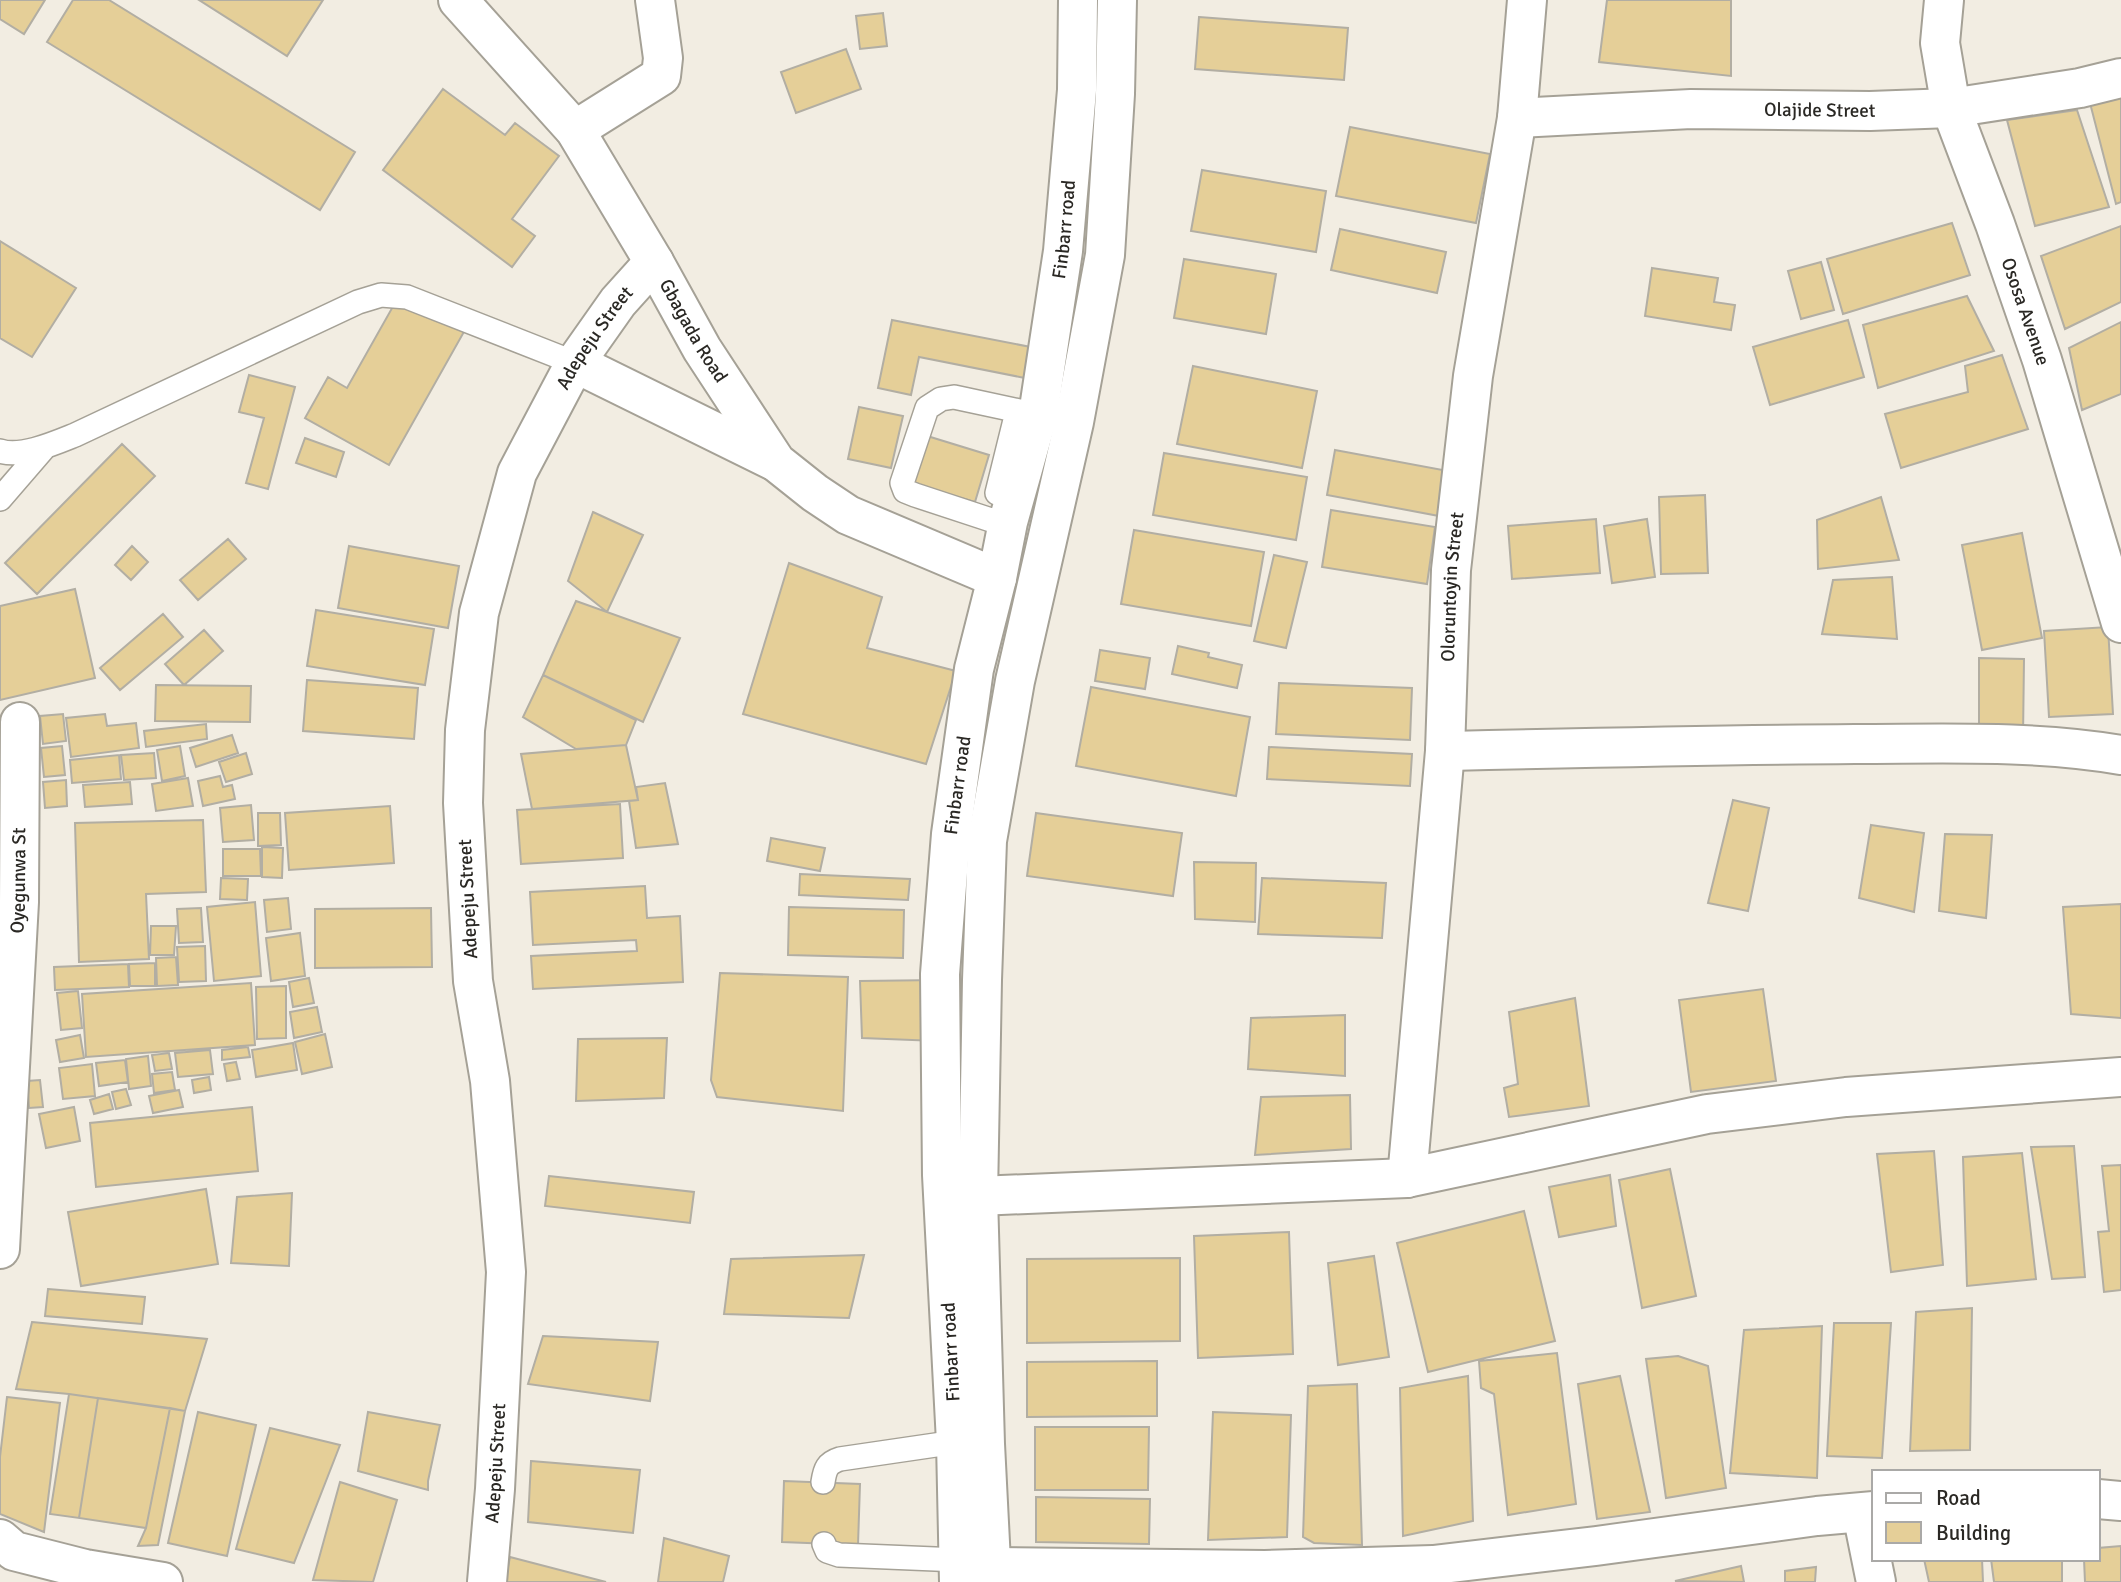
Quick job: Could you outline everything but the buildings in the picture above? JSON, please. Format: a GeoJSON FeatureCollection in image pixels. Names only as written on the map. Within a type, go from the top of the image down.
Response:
{"type":"FeatureCollection","features":[{"type":"Feature","properties":{"kind":"street","name":"Gbagada Road"},"geometry":{"type":"LineString","coordinates":[[458,0],[575,130],[654,262],[702,349],[776,462],[848,515],[998,578]]}},
{"type":"Feature","properties":{"kind":"street"},"geometry":{"type":"LineString","coordinates":[[575,130],[661,76],[662,46],[656,0]]}},
{"type":"Feature","properties":{"kind":"street","name":"Finbarr road"},"geometry":{"type":"LineString","coordinates":[[975,1573],[956,1442],[942,1175],[940,974],[951,834],[974,670],[998,578],[999,521],[1028,414],[1063,251],[1077,90],[1078,0]]}},
{"type":"Feature","properties":{"kind":"street","name":"Finbarr road"},"geometry":{"type":"LineString","coordinates":[[975,1573],[985,1430],[978,1196],[987,841],[1015,681],[1074,422],[1105,255],[1115,94],[1117,0]]}},
{"type":"Feature","properties":{"kind":"street","name":"Oloruntoyin Street"},"geometry":{"type":"LineString","coordinates":[[1406,1178],[1445,751],[1451,570],[1472,390],[1517,118],[1527,0]]}},
{"type":"Feature","properties":{"kind":"street","name":"Ososa Avenue"},"geometry":{"type":"LineString","coordinates":[[1944,0],[1940,43],[1951,108],[2042,360],[2121,623]]}},
{"type":"Feature","properties":{"kind":"street","name":"Olajide Street"},"geometry":{"type":"LineString","coordinates":[[1517,118],[1691,109],[1870,111],[1951,108],[2080,88],[2121,78]]}},
{"type":"Feature","properties":{"kind":"street","name":"Adepeju Street"},"geometry":{"type":"LineString","coordinates":[[487,1582],[495,1489],[506,1272],[490,1081],[473,981],[463,803],[465,730],[479,613],[517,473],[575,363],[618,302],[654,262]]}},
{"type":"Feature","properties":{"kind":"street"},"geometry":{"type":"LineString","coordinates":[[575,363],[776,462]]}},
{"type":"Feature","properties":{"kind":"street","name":"Oyegunwa St"},"geometry":{"type":"LineString","coordinates":[[0,1249],[19,915],[20,722]]}},
{"type":"Feature","properties":{"kind":"street"},"geometry":{"type":"LineString","coordinates":[[1445,751],[1938,744],[2034,746],[2121,755]]}},
{"type":"Feature","properties":{"kind":"street"},"geometry":{"type":"LineString","coordinates":[[978,1196],[1406,1178],[1707,1114],[1846,1097],[2121,1077]]}},
{"type":"Feature","properties":{"kind":"street"},"geometry":{"type":"LineString","coordinates":[[2100,1499],[2121,1501]]}},
{"type":"Feature","properties":{"kind":"street"},"geometry":{"type":"LineString","coordinates":[[975,1573],[1433,1565],[1817,1516],[1868,1512],[1872,1547]]}},
{"type":"Feature","properties":{"kind":"street"},"geometry":{"type":"LineString","coordinates":[[0,1539],[13,1551],[85,1569],[163,1582]]}},
{"type":"Feature","properties":{"kind":"street"},"geometry":{"type":"LineString","coordinates":[[1874,1561],[1876,1582]]}},
{"type":"Feature","properties":{"kind":"lane"},"geometry":{"type":"LineString","coordinates":[[0,452],[44,448],[337,312],[381,295],[407,297],[575,363]]}},
{"type":"Feature","properties":{"kind":"lane"},"geometry":{"type":"LineString","coordinates":[[999,521],[915,495],[905,491],[902,483],[927,408],[933,403],[954,397],[1028,414]]}},
{"type":"Feature","properties":{"kind":"lane"},"geometry":{"type":"LineString","coordinates":[[0,499],[44,448]]}},
{"type":"Feature","properties":{"kind":"lane"},"geometry":{"type":"LineString","coordinates":[[822,1482],[830,1462],[840,1459],[956,1442]]}},
{"type":"Feature","properties":{"kind":"lane"},"geometry":{"type":"LineString","coordinates":[[824,1544],[827,1551],[839,1555],[975,1573]]}}]}
